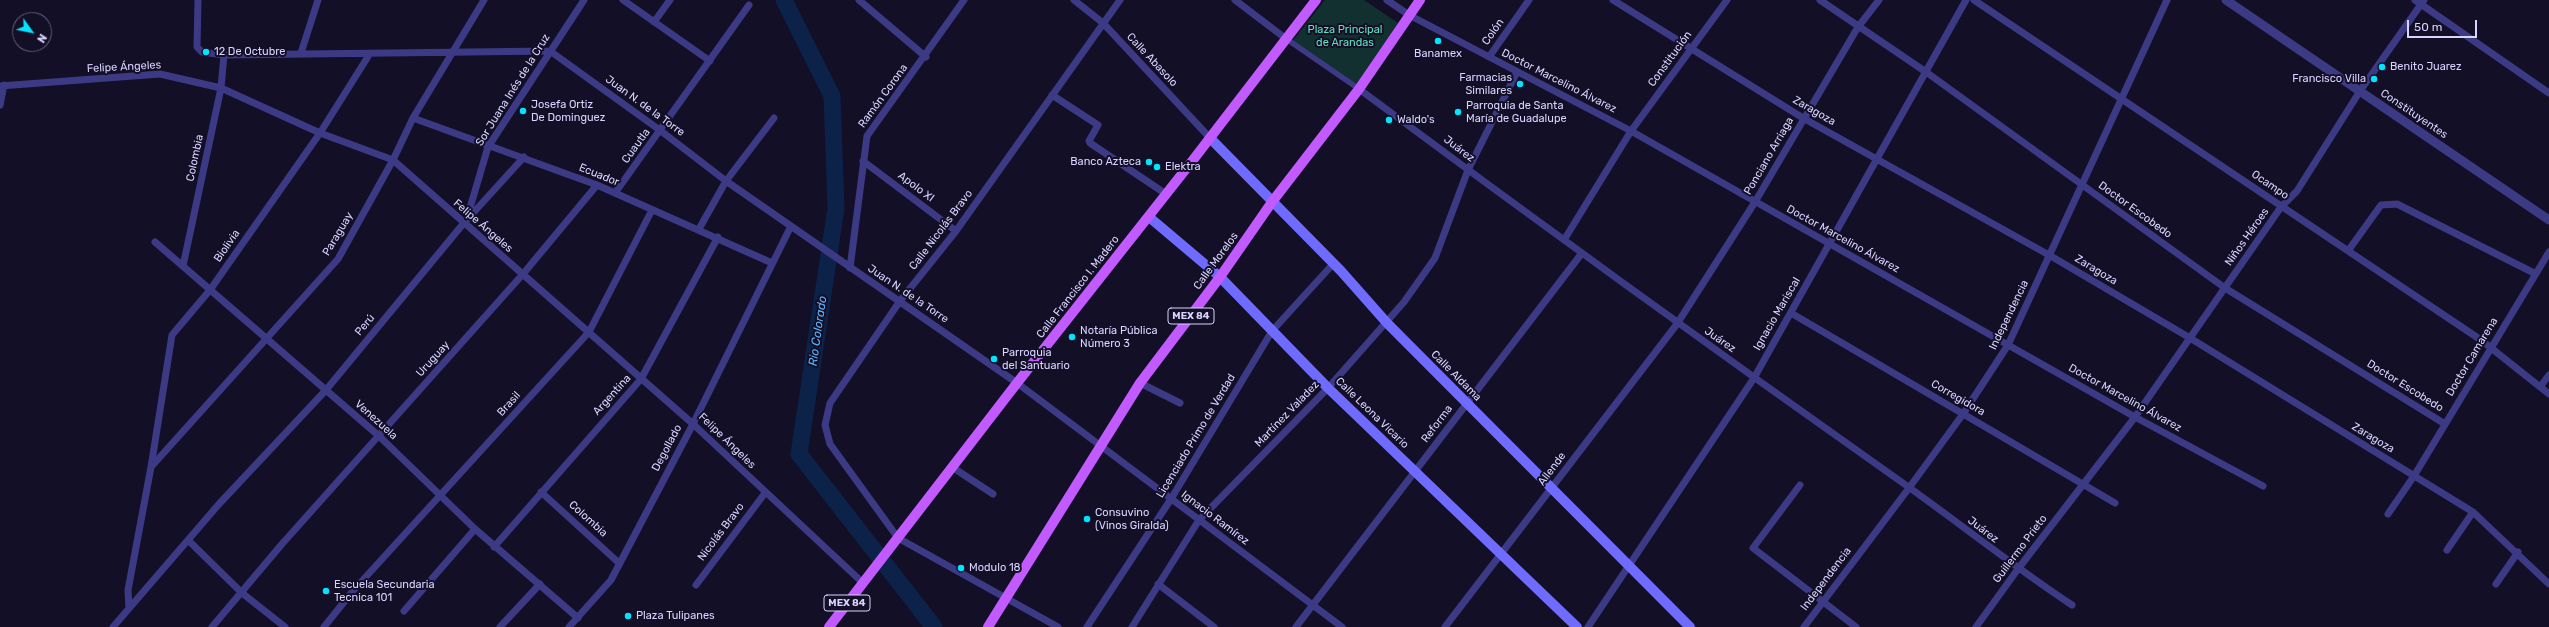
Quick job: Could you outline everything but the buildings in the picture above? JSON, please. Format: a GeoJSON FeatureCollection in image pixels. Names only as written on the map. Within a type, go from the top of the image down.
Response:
{"type":"FeatureCollection","features":[{"type":"Feature","properties":{"kind":"main road","name":"Calle Francisco I. Madero"},"geometry":{"type":"LineString","coordinates":[[828,627],[887,554],[1017,383],[1149,218],[1285,38],[1316,0]]}},
{"type":"Feature","properties":{"kind":"main road","name":"MEX 84"},"geometry":{"type":"LineString","coordinates":[[1409,15],[1420,0]]}},
{"type":"Feature","properties":{"kind":"main road","name":"Calle Morelos"},"geometry":{"type":"LineString","coordinates":[[988,627],[1102,448],[1140,383],[1220,277],[1272,202],[1360,89],[1409,15]]}},
{"type":"Feature","properties":{"kind":"main road","name":"Calle Aldama"},"geometry":{"type":"LineString","coordinates":[[1210,138],[1333,264],[1387,323],[1466,404],[1552,487],[1690,627]]}},
{"type":"Feature","properties":{"kind":"main road","name":"Calle Leona Vicario"},"geometry":{"type":"LineString","coordinates":[[1149,218],[1220,277],[1328,388],[1577,627]]}},
{"type":"Feature","properties":{"kind":"street"},"geometry":{"type":"LineString","coordinates":[[198,0],[197,47],[202,52],[224,54],[369,54],[550,51]]}},
{"type":"Feature","properties":{"kind":"street"},"geometry":{"type":"LineString","coordinates":[[301,53],[318,0]]}},
{"type":"Feature","properties":{"kind":"street","name":"Paraguay"},"geometry":{"type":"LineString","coordinates":[[152,467],[266,337],[338,259],[393,160],[413,118],[450,53],[484,0]]}},
{"type":"Feature","properties":{"kind":"street","name":"Sor Juana Inés de la Cruz"},"geometry":{"type":"LineString","coordinates":[[465,222],[488,147],[584,0]]}},
{"type":"Feature","properties":{"kind":"street"},"geometry":{"type":"LineString","coordinates":[[623,0],[710,61]]}},
{"type":"Feature","properties":{"kind":"street"},"geometry":{"type":"LineString","coordinates":[[654,22],[670,0]]}},
{"type":"Feature","properties":{"kind":"street"},"geometry":{"type":"LineString","coordinates":[[859,0],[926,57]]}},
{"type":"Feature","properties":{"kind":"street","name":"Ramón Corona"},"geometry":{"type":"LineString","coordinates":[[850,268],[867,136],[926,57],[964,0]]}},
{"type":"Feature","properties":{"kind":"street","name":"Calle Abasolo"},"geometry":{"type":"LineString","coordinates":[[1074,0],[1103,23],[1210,138]]}},
{"type":"Feature","properties":{"kind":"street","name":"Calle Nicolás Bravo"},"geometry":{"type":"LineString","coordinates":[[898,538],[830,444],[825,425],[830,403],[900,301],[956,231],[1120,0]]}},
{"type":"Feature","properties":{"kind":"street"},"geometry":{"type":"LineString","coordinates":[[1235,0],[1285,38],[1360,89]]}},
{"type":"Feature","properties":{"kind":"street","name":"Doctor Marcelino Álvarez"},"geometry":{"type":"LineString","coordinates":[[1387,0],[1409,15],[1631,131],[2135,417],[2263,486]]}},
{"type":"Feature","properties":{"kind":"street","name":"Colón"},"geometry":{"type":"LineString","coordinates":[[1489,57],[1529,0]]}},
{"type":"Feature","properties":{"kind":"street","name":"Zaragoza"},"geometry":{"type":"LineString","coordinates":[[1614,0],[1623,2],[1691,50],[1804,118],[2049,255],[2190,338],[2473,512],[2518,552],[2549,584]]}},
{"type":"Feature","properties":{"kind":"street","name":"Constitución"},"geometry":{"type":"LineString","coordinates":[[1564,240],[1631,131],[1727,0]]}},
{"type":"Feature","properties":{"kind":"street","name":"Doctor Escobedo"},"geometry":{"type":"LineString","coordinates":[[1820,0],[1926,72],[2225,288],[2445,424]]}},
{"type":"Feature","properties":{"kind":"street","name":"Ponciano Arriaga"},"geometry":{"type":"LineString","coordinates":[[1677,324],[1755,202],[1858,27],[1879,0]]}},
{"type":"Feature","properties":{"kind":"street","name":"Ignacio Mariscal"},"geometry":{"type":"LineString","coordinates":[[1588,627],[1754,378],[1966,0]]}},
{"type":"Feature","properties":{"kind":"street","name":"Ocampo"},"geometry":{"type":"LineString","coordinates":[[1974,0],[2121,97],[2281,207],[2491,348],[2549,394]]}},
{"type":"Feature","properties":{"kind":"street","name":"Independencia"},"geometry":{"type":"LineString","coordinates":[[1804,627],[1963,414],[2008,345],[2080,184],[2166,0]]}},
{"type":"Feature","properties":{"kind":"street","name":"Constituyentes"},"geometry":{"type":"LineString","coordinates":[[2226,0],[2549,220]]}},
{"type":"Feature","properties":{"kind":"street"},"geometry":{"type":"LineString","coordinates":[[2420,1],[2549,93]]}},
{"type":"Feature","properties":{"kind":"street","name":"Niños Héroes"},"geometry":{"type":"LineString","coordinates":[[2083,484],[2135,417],[2281,207],[2297,191],[2420,1]]}},
{"type":"Feature","properties":{"kind":"street","name":"Cuautla"},"geometry":{"type":"LineString","coordinates":[[615,193],[749,6]]}},
{"type":"Feature","properties":{"kind":"street","name":"Juan N. de la Torre"},"geometry":{"type":"LineString","coordinates":[[550,51],[661,130],[726,181],[1017,383]]}},
{"type":"Feature","properties":{"kind":"street","name":"Colombia"},"geometry":{"type":"LineString","coordinates":[[183,266],[221,88],[224,54]]}},
{"type":"Feature","properties":{"kind":"street","name":"Biolivia"},"geometry":{"type":"LineString","coordinates":[[129,608],[128,590],[152,467],[172,335],[210,290],[320,133],[369,54]]}},
{"type":"Feature","properties":{"kind":"street","name":"Martínez Valadez"},"geometry":{"type":"LineString","coordinates":[[1132,627],[1199,520],[1328,388],[1404,302],[1434,258],[1468,170],[1517,72]]}},
{"type":"Feature","properties":{"kind":"street","name":"Felipe Ángeles"},"geometry":{"type":"LineString","coordinates":[[2,86],[160,74],[221,88],[320,133],[393,160],[693,424],[765,493],[865,581]]}},
{"type":"Feature","properties":{"kind":"street"},"geometry":{"type":"LineString","coordinates":[[0,105],[2,86]]}},
{"type":"Feature","properties":{"kind":"street","name":"Juárez"},"geometry":{"type":"LineString","coordinates":[[1360,89],[1677,324],[1909,488],[2018,569],[2072,605]]}},
{"type":"Feature","properties":{"kind":"street"},"geometry":{"type":"LineString","coordinates":[[1052,95],[1098,125],[1088,141],[1090,143],[1166,194]]}},
{"type":"Feature","properties":{"kind":"street","name":"Ecuador"},"geometry":{"type":"LineString","coordinates":[[413,118],[488,147],[524,157],[597,185],[772,262]]}},
{"type":"Feature","properties":{"kind":"street"},"geometry":{"type":"LineString","coordinates":[[698,229],[726,181],[774,118]]}},
{"type":"Feature","properties":{"kind":"street","name":"Perú"},"geometry":{"type":"LineString","coordinates":[[113,627],[219,504],[326,390],[465,222],[524,157]]}},
{"type":"Feature","properties":{"kind":"street","name":"Apolo XI"},"geometry":{"type":"LineString","coordinates":[[863,161],[956,231]]}},
{"type":"Feature","properties":{"kind":"street","name":"Uruguay"},"geometry":{"type":"LineString","coordinates":[[212,627],[282,544],[523,274],[597,185]]}},
{"type":"Feature","properties":{"kind":"street"},"geometry":{"type":"LineString","coordinates":[[2348,251],[2381,205],[2397,204],[2536,274]]}},
{"type":"Feature","properties":{"kind":"street","name":"Brasil"},"geometry":{"type":"LineString","coordinates":[[324,627],[352,592],[588,332],[652,210]]}},
{"type":"Feature","properties":{"kind":"street","name":"Degollado"},"geometry":{"type":"LineString","coordinates":[[569,627],[611,580],[693,424],[791,226]]}},
{"type":"Feature","properties":{"kind":"street","name":"Argentina"},"geometry":{"type":"LineString","coordinates":[[494,547],[641,379],[718,237]]}},
{"type":"Feature","properties":{"kind":"street","name":"Venezuela"},"geometry":{"type":"LineString","coordinates":[[155,242],[379,436],[441,495],[474,529],[578,618]]}},
{"type":"Feature","properties":{"kind":"street","name":"Doctor Camarena"},"geometry":{"type":"LineString","coordinates":[[2388,514],[2414,476],[2549,252]]}},
{"type":"Feature","properties":{"kind":"street","name":"Reforma"},"geometry":{"type":"LineString","coordinates":[[1296,627],[1582,253]]}},
{"type":"Feature","properties":{"kind":"street","name":"Licenciado Primo de Verdad"},"geometry":{"type":"LineString","coordinates":[[1087,627],[1171,499],[1272,331],[1333,264]]}},
{"type":"Feature","properties":{"kind":"street","name":"Corregidora"},"geometry":{"type":"LineString","coordinates":[[1790,313],[2115,503]]}},
{"type":"Feature","properties":{"kind":"street","name":"Allende"},"geometry":{"type":"LineString","coordinates":[[1445,627],[1677,324]]}},
{"type":"Feature","properties":{"kind":"street"},"geometry":{"type":"LineString","coordinates":[[2540,387],[2549,375]]}},
{"type":"Feature","properties":{"kind":"street","name":"Ignacio Ramírez"},"geometry":{"type":"LineString","coordinates":[[1017,383],[1342,627]]}},
{"type":"Feature","properties":{"kind":"street"},"geometry":{"type":"LineString","coordinates":[[1140,383],[1180,403]]}},
{"type":"Feature","properties":{"kind":"street"},"geometry":{"type":"LineString","coordinates":[[952,467],[993,494]]}},
{"type":"Feature","properties":{"kind":"street","name":"Guillermo Prieto"},"geometry":{"type":"LineString","coordinates":[[1976,627],[2083,484]]}},
{"type":"Feature","properties":{"kind":"street"},"geometry":{"type":"LineString","coordinates":[[1800,485],[1753,548],[1823,600],[1856,627]]}},
{"type":"Feature","properties":{"kind":"street","name":"Colombia"},"geometry":{"type":"LineString","coordinates":[[541,492],[619,563]]}},
{"type":"Feature","properties":{"kind":"street","name":"Nicolás Bravo"},"geometry":{"type":"LineString","coordinates":[[696,585],[765,493]]}},
{"type":"Feature","properties":{"kind":"street"},"geometry":{"type":"LineString","coordinates":[[2447,550],[2473,512]]}},
{"type":"Feature","properties":{"kind":"street"},"geometry":{"type":"LineString","coordinates":[[404,611],[474,529]]}},
{"type":"Feature","properties":{"kind":"street"},"geometry":{"type":"LineString","coordinates":[[898,538],[1007,597],[1058,627]]}},
{"type":"Feature","properties":{"kind":"street"},"geometry":{"type":"LineString","coordinates":[[188,540],[242,593],[285,627]]}},
{"type":"Feature","properties":{"kind":"street"},"geometry":{"type":"LineString","coordinates":[[2496,584],[2518,552]]}},
{"type":"Feature","properties":{"kind":"street"},"geometry":{"type":"LineString","coordinates":[[500,627],[540,584]]}},
{"type":"Feature","properties":{"kind":"street"},"geometry":{"type":"LineString","coordinates":[[1158,584],[1214,627]]}},
{"type":"Feature","properties":{"kind":"green space","name":"Plaza Principal de Arandas"},"geometry":{"type":"Polygon","coordinates":[[[1325,0],[1364,0],[1398,23],[1355,86],[1291,43],[1325,0]]]}},
{"type":"Feature","properties":{"kind":"waterway","name":"Rio Colorado"},"geometry":{"type":"LineString","coordinates":[[784,0],[832,96],[836,208],[799,454],[934,627]]}},
{"type":"Feature","properties":{"kind":"place","name":"Banamex"},"geometry":{"type":"Point","coordinates":[1438,41]}},
{"type":"Feature","properties":{"kind":"place","name":"12 De Octubre"},"geometry":{"type":"Point","coordinates":[206,52]}},
{"type":"Feature","properties":{"kind":"place","name":"Benito Juarez"},"geometry":{"type":"Point","coordinates":[2382,67]}},
{"type":"Feature","properties":{"kind":"place","name":"Francisco Villa"},"geometry":{"type":"Point","coordinates":[2374,79]}},
{"type":"Feature","properties":{"kind":"place","name":"Farmacias Similares"},"geometry":{"type":"Point","coordinates":[1520,84]}},
{"type":"Feature","properties":{"kind":"place","name":"Josefa Ortiz De Dominguez"},"geometry":{"type":"Point","coordinates":[523,111]}},
{"type":"Feature","properties":{"kind":"place","name":"Parroquia de Santa María de Guadalupe"},"geometry":{"type":"Point","coordinates":[1458,112]}},
{"type":"Feature","properties":{"kind":"place","name":"Waldo's"},"geometry":{"type":"Point","coordinates":[1389,120]}},
{"type":"Feature","properties":{"kind":"place","name":"Banco Azteca"},"geometry":{"type":"Point","coordinates":[1149,162]}},
{"type":"Feature","properties":{"kind":"place","name":"Elektra"},"geometry":{"type":"Point","coordinates":[1157,167]}},
{"type":"Feature","properties":{"kind":"place","name":"Notaría Pública Número 3"},"geometry":{"type":"Point","coordinates":[1072,337]}},
{"type":"Feature","properties":{"kind":"place","name":"Parroquia del Santuario"},"geometry":{"type":"Point","coordinates":[994,359]}},
{"type":"Feature","properties":{"kind":"place","name":"Consuvino (Vinos Giralda)"},"geometry":{"type":"Point","coordinates":[1087,519]}},
{"type":"Feature","properties":{"kind":"place","name":"Modulo 18"},"geometry":{"type":"Point","coordinates":[961,568]}},
{"type":"Feature","properties":{"kind":"place","name":"Escuela Secundaria Tecnica 101"},"geometry":{"type":"Point","coordinates":[326,591]}},
{"type":"Feature","properties":{"kind":"place","name":"Plaza Tulipanes"},"geometry":{"type":"Point","coordinates":[628,616]}}]}
